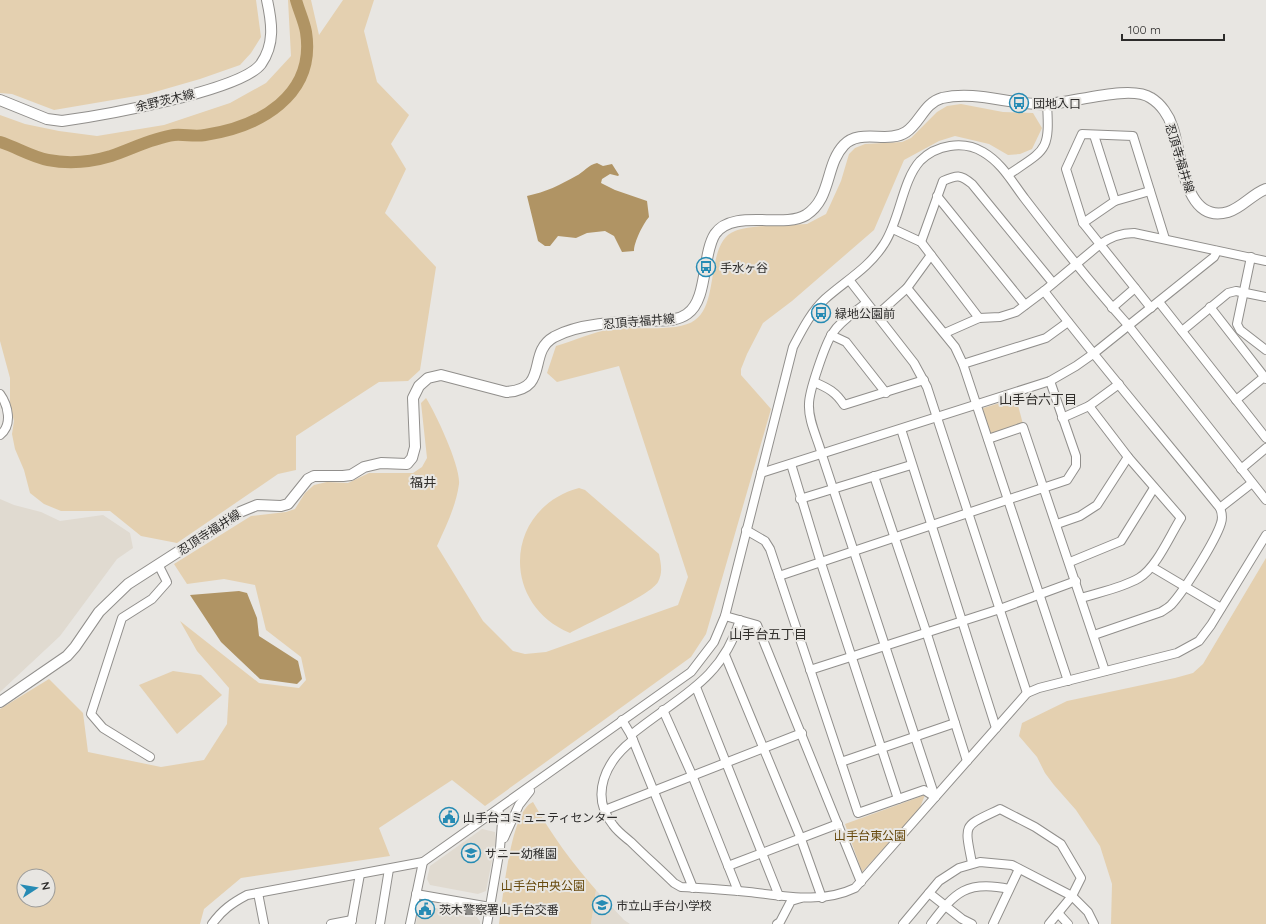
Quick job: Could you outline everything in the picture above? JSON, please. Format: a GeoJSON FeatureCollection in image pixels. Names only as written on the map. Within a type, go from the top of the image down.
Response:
{"type":"FeatureCollection","features":[{"type":"Feature","properties":{"kind":"main road","name":"余野茨木線"},"geometry":{"type":"LineString","coordinates":[[0,100],[47,119],[62,121],[194,94],[233,82],[247,75],[260,65],[268,52],[272,21],[267,0]]}},
{"type":"Feature","properties":{"kind":"main road","name":"忍頂寺福井線"},"geometry":{"type":"LineString","coordinates":[[0,702],[67,656],[99,612],[128,584],[159,566],[201,536],[248,507],[288,504],[293,501],[308,479],[314,476],[351,475],[364,467],[381,463],[407,464],[412,458],[415,447],[413,398],[419,386],[428,378],[441,376],[506,392],[516,392],[525,389],[533,382],[543,348],[549,340],[557,335],[610,323],[673,319],[687,314],[698,300],[715,234],[732,223],[793,219],[804,216],[812,210],[824,195],[837,155],[844,145],[851,139],[862,136],[902,134],[909,130],[930,105],[939,99],[969,95],[1019,103],[1047,104],[1135,92],[1150,97],[1164,111],[1172,123],[1186,184],[1192,197],[1201,207],[1209,212],[1218,214],[1230,212],[1266,189]]}},
{"type":"Feature","properties":{"kind":"street"},"geometry":{"type":"LineString","coordinates":[[1008,175],[1043,149],[1047,141],[1049,128],[1047,104]]}},
{"type":"Feature","properties":{"kind":"street"},"geometry":{"type":"LineString","coordinates":[[1094,134],[1114,201]]}},
{"type":"Feature","properties":{"kind":"street"},"geometry":{"type":"LineString","coordinates":[[1151,308],[1099,245],[1083,223],[1066,174],[1066,167],[1081,136],[1094,134],[1133,136],[1165,239]]}},
{"type":"Feature","properties":{"kind":"street"},"geometry":{"type":"LineString","coordinates":[[212,924],[221,911],[233,902],[247,895],[423,862],[691,672],[714,642],[725,616],[793,347],[808,319],[825,299],[850,281],[872,260],[893,229],[910,178],[919,162],[931,151],[952,145],[969,146],[983,152],[1008,175],[1024,198],[1112,308],[1128,325],[1266,500]]}},
{"type":"Feature","properties":{"kind":"street"},"geometry":{"type":"LineString","coordinates":[[921,242],[943,181],[954,176],[964,177],[972,184],[1053,283]]}},
{"type":"Feature","properties":{"kind":"street"},"geometry":{"type":"LineString","coordinates":[[1083,223],[1114,201],[1150,191]]}},
{"type":"Feature","properties":{"kind":"street"},"geometry":{"type":"LineString","coordinates":[[937,196],[1025,305]]}},
{"type":"Feature","properties":{"kind":"street"},"geometry":{"type":"LineString","coordinates":[[893,229],[921,242],[980,318]]}},
{"type":"Feature","properties":{"kind":"street"},"geometry":{"type":"LineString","coordinates":[[944,333],[980,318],[1000,317],[1016,312],[1044,291],[1099,245],[1123,233],[1134,233],[1165,239],[1266,261]]}},
{"type":"Feature","properties":{"kind":"street"},"geometry":{"type":"LineString","coordinates":[[761,473],[822,455],[1050,381],[1093,354],[1214,257],[1217,251]]}},
{"type":"Feature","properties":{"kind":"street"},"geometry":{"type":"LineString","coordinates":[[877,316],[907,288],[931,255]]}},
{"type":"Feature","properties":{"kind":"street"},"geometry":{"type":"LineString","coordinates":[[1252,257],[1238,324],[1240,330],[1266,350]]}},
{"type":"Feature","properties":{"kind":"street"},"geometry":{"type":"LineString","coordinates":[[850,281],[914,363],[924,380],[938,417],[1028,694]]}},
{"type":"Feature","properties":{"kind":"street"},"geometry":{"type":"LineString","coordinates":[[907,288],[955,347],[963,364],[1068,681]]}},
{"type":"Feature","properties":{"kind":"street"},"geometry":{"type":"LineString","coordinates":[[1112,308],[1135,288]]}},
{"type":"Feature","properties":{"kind":"street"},"geometry":{"type":"LineString","coordinates":[[1044,291],[1093,354],[1220,508],[1222,515],[1221,524],[1186,586],[1170,607],[1161,612],[1094,635]]}},
{"type":"Feature","properties":{"kind":"street"},"geometry":{"type":"LineString","coordinates":[[1182,331],[1228,293],[1236,291],[1266,297]]}},
{"type":"Feature","properties":{"kind":"street"},"geometry":{"type":"LineString","coordinates":[[1159,302],[1266,438]]}},
{"type":"Feature","properties":{"kind":"street"},"geometry":{"type":"LineString","coordinates":[[866,303],[843,321],[832,334],[814,382],[809,404],[811,419],[935,797]]}},
{"type":"Feature","properties":{"kind":"street"},"geometry":{"type":"LineString","coordinates":[[1210,307],[1265,378],[1236,400]]}},
{"type":"Feature","properties":{"kind":"street"},"geometry":{"type":"LineString","coordinates":[[963,364],[1046,338],[1068,322]]}},
{"type":"Feature","properties":{"kind":"street"},"geometry":{"type":"LineString","coordinates":[[832,334],[846,342],[886,393]]}},
{"type":"Feature","properties":{"kind":"street"},"geometry":{"type":"LineString","coordinates":[[814,382],[830,388],[838,396],[844,406],[924,380]]}},
{"type":"Feature","properties":{"kind":"street"},"geometry":{"type":"LineString","coordinates":[[779,576],[1067,480],[1076,466],[1076,456],[1050,381]]}},
{"type":"Feature","properties":{"kind":"street"},"geometry":{"type":"LineString","coordinates":[[1062,418],[1089,406],[1119,384]]}},
{"type":"Feature","properties":{"kind":"street"},"geometry":{"type":"LineString","coordinates":[[0,394],[5,400],[9,418],[6,428],[0,435]]}},
{"type":"Feature","properties":{"kind":"street"},"geometry":{"type":"LineString","coordinates":[[1081,598],[1128,583],[1140,577],[1152,567],[1181,518],[1128,457],[1089,406]]}},
{"type":"Feature","properties":{"kind":"street"},"geometry":{"type":"LineString","coordinates":[[988,439],[1023,427],[1070,562],[1105,671]]}},
{"type":"Feature","properties":{"kind":"street"},"geometry":{"type":"LineString","coordinates":[[901,429],[996,728]]}},
{"type":"Feature","properties":{"kind":"street"},"geometry":{"type":"LineString","coordinates":[[1241,469],[1266,448]]}},
{"type":"Feature","properties":{"kind":"street"},"geometry":{"type":"LineString","coordinates":[[1057,524],[1080,516],[1098,506],[1128,457]]}},
{"type":"Feature","properties":{"kind":"street"},"geometry":{"type":"LineString","coordinates":[[791,464],[800,499],[898,799]]}},
{"type":"Feature","properties":{"kind":"street"},"geometry":{"type":"LineString","coordinates":[[800,499],[911,464]]}},
{"type":"Feature","properties":{"kind":"street"},"geometry":{"type":"LineString","coordinates":[[874,476],[896,538],[967,761]]}},
{"type":"Feature","properties":{"kind":"street"},"geometry":{"type":"LineString","coordinates":[[1220,508],[1252,483]]}},
{"type":"Feature","properties":{"kind":"street"},"geometry":{"type":"LineString","coordinates":[[1070,562],[1121,541],[1154,488]]}},
{"type":"Feature","properties":{"kind":"street"},"geometry":{"type":"LineString","coordinates":[[746,530],[765,541],[770,548],[858,813],[924,790],[935,797]]}},
{"type":"Feature","properties":{"kind":"street"},"geometry":{"type":"LineString","coordinates":[[740,620],[725,655],[696,687],[663,710],[632,737],[621,749],[606,770],[601,793],[605,810],[613,825],[674,883],[681,887],[780,896],[822,898],[842,895],[856,888],[996,728],[1028,694],[1039,688],[1177,653],[1199,641],[1266,535]]}},
{"type":"Feature","properties":{"kind":"street"},"geometry":{"type":"LineString","coordinates":[[150,757],[102,728],[91,714],[122,618],[152,599],[167,582],[159,566]]}},
{"type":"Feature","properties":{"kind":"street"},"geometry":{"type":"LineString","coordinates":[[1152,567],[1221,608]]}},
{"type":"Feature","properties":{"kind":"street"},"geometry":{"type":"LineString","coordinates":[[810,670],[1000,609],[1076,582]]}},
{"type":"Feature","properties":{"kind":"street"},"geometry":{"type":"LineString","coordinates":[[725,616],[757,625],[802,733],[861,882]]}},
{"type":"Feature","properties":{"kind":"street"},"geometry":{"type":"LineString","coordinates":[[725,655],[800,839],[822,898]]}},
{"type":"Feature","properties":{"kind":"street"},"geometry":{"type":"LineString","coordinates":[[696,687],[780,896]]}},
{"type":"Feature","properties":{"kind":"street"},"geometry":{"type":"LineString","coordinates":[[663,710],[692,775],[738,891]]}},
{"type":"Feature","properties":{"kind":"street"},"geometry":{"type":"LineString","coordinates":[[622,720],[632,737],[693,888]]}},
{"type":"Feature","properties":{"kind":"street"},"geometry":{"type":"LineString","coordinates":[[841,762],[955,723]]}},
{"type":"Feature","properties":{"kind":"street"},"geometry":{"type":"LineString","coordinates":[[605,810],[727,761],[802,733]]}},
{"type":"Feature","properties":{"kind":"street"},"geometry":{"type":"LineString","coordinates":[[500,848],[509,823],[519,805],[535,784]]}},
{"type":"Feature","properties":{"kind":"street"},"geometry":{"type":"LineString","coordinates":[[972,863],[966,833],[971,823],[1000,809],[1034,826],[1062,844],[1081,878],[1072,896],[1049,924]]}},
{"type":"Feature","properties":{"kind":"street"},"geometry":{"type":"LineString","coordinates":[[487,924],[500,848],[502,822],[498,810]]}},
{"type":"Feature","properties":{"kind":"street"},"geometry":{"type":"LineString","coordinates":[[728,866],[763,854],[838,824]]}},
{"type":"Feature","properties":{"kind":"street"},"geometry":{"type":"LineString","coordinates":[[410,924],[423,862]]}},
{"type":"Feature","properties":{"kind":"street"},"geometry":{"type":"LineString","coordinates":[[903,924],[947,874],[972,863],[984,862],[1005,864],[1019,868],[1072,896],[1088,912],[1094,924]]}},
{"type":"Feature","properties":{"kind":"street"},"geometry":{"type":"LineString","coordinates":[[993,924],[1019,868]]}},
{"type":"Feature","properties":{"kind":"street"},"geometry":{"type":"LineString","coordinates":[[380,924],[389,869]]}},
{"type":"Feature","properties":{"kind":"street"},"geometry":{"type":"LineString","coordinates":[[331,924],[351,922],[360,874]]}},
{"type":"Feature","properties":{"kind":"street"},"geometry":{"type":"LineString","coordinates":[[931,924],[944,906],[956,895],[975,887],[995,886],[1009,889]]}},
{"type":"Feature","properties":{"kind":"street"},"geometry":{"type":"LineString","coordinates":[[258,893],[264,924]]}},
{"type":"Feature","properties":{"kind":"street"},"geometry":{"type":"LineString","coordinates":[[929,893],[962,919],[972,924]]}},
{"type":"Feature","properties":{"kind":"street"},"geometry":{"type":"LineString","coordinates":[[416,894],[490,907]]}},
{"type":"Feature","properties":{"kind":"street"},"geometry":{"type":"LineString","coordinates":[[777,924],[780,922],[791,901],[802,897]]}},
{"type":"Feature","properties":{"kind":"street"},"geometry":{"type":"LineString","coordinates":[[1058,913],[1068,924]]}},
{"type":"Feature","properties":{"kind":"shaded area"},"geometry":{"type":"Polygon","coordinates":[[[597,163],[603,166],[612,164],[619,175],[610,174],[602,179],[601,183],[615,190],[647,201],[649,217],[639,233],[634,251],[622,252],[614,236],[605,231],[587,233],[576,238],[558,236],[550,246],[545,246],[538,241],[527,196],[558,185],[579,174],[591,165],[597,163]]]}},
{"type":"Feature","properties":{"kind":"shaded area"},"geometry":{"type":"Polygon","coordinates":[[[0,499],[14,505],[41,512],[60,521],[103,515],[130,533],[133,548],[117,559],[60,636],[0,692],[0,499]]]}},
{"type":"Feature","properties":{"kind":"shaded area"},"geometry":{"type":"Polygon","coordinates":[[[239,591],[247,593],[257,618],[259,636],[298,661],[302,679],[297,684],[260,679],[221,642],[190,595],[239,591]]]}},
{"type":"Feature","properties":{"kind":"shaded area","name":"サニー幼稚園"},"geometry":{"type":"Polygon","coordinates":[[[482,829],[495,832],[496,840],[486,891],[478,894],[430,885],[427,879],[430,866],[482,829]]]}},
{"type":"Feature","properties":{"kind":"shaded area","name":"市立山手台小学校"},"geometry":{"type":"Polygon","coordinates":[[[596,890],[624,920],[630,924],[591,924],[596,890]]]}},
{"type":"Feature","properties":{"kind":"shaded area"},"geometry":{"type":"Polygon","coordinates":[[[430,907],[475,915],[480,921],[480,924],[416,924],[418,912],[428,914],[430,907]]]}},
{"type":"Feature","properties":{"kind":"green space"},"geometry":{"type":"Polygon","coordinates":[[[0,0],[256,0],[261,37],[251,53],[240,65],[200,79],[148,94],[54,110],[12,94],[0,93],[0,0]]]}},
{"type":"Feature","properties":{"kind":"green space"},"geometry":{"type":"Polygon","coordinates":[[[288,0],[311,0],[319,35],[343,0],[374,0],[364,31],[377,82],[409,115],[391,144],[406,169],[385,213],[436,267],[420,370],[408,381],[379,382],[296,436],[296,470],[278,474],[177,543],[141,536],[110,511],[61,511],[44,504],[30,493],[24,470],[15,449],[12,434],[14,421],[10,404],[10,378],[0,341],[0,115],[25,124],[59,131],[97,136],[164,125],[230,103],[266,83],[291,56],[288,0]]]}},
{"type":"Feature","properties":{"kind":"green space"},"geometry":{"type":"Polygon","coordinates":[[[961,104],[1003,112],[1033,113],[1042,128],[1032,149],[1020,154],[1008,155],[989,144],[955,136],[939,141],[904,160],[874,230],[792,301],[763,323],[747,354],[741,369],[741,375],[771,409],[706,634],[691,657],[485,806],[452,780],[379,828],[390,856],[241,878],[204,909],[200,924],[0,924],[0,709],[49,679],[83,713],[88,752],[161,767],[204,760],[227,724],[229,688],[197,651],[180,621],[259,683],[299,688],[306,680],[301,657],[266,630],[255,585],[224,579],[187,584],[174,564],[251,516],[286,512],[295,509],[305,493],[314,485],[327,482],[348,483],[369,473],[413,473],[422,467],[427,458],[421,403],[426,398],[447,441],[459,476],[456,500],[437,546],[483,621],[513,651],[525,654],[546,652],[678,605],[688,577],[619,366],[557,382],[547,373],[556,346],[604,330],[620,328],[667,328],[688,324],[695,320],[703,312],[708,300],[716,260],[720,247],[726,237],[735,231],[742,229],[807,224],[826,214],[841,181],[849,154],[855,148],[865,144],[902,142],[911,138],[937,112],[947,106],[961,104]]]}},
{"type":"Feature","properties":{"kind":"green space"},"geometry":{"type":"Polygon","coordinates":[[[1016,398],[1023,424],[988,436],[980,409],[1016,398]]]}},
{"type":"Feature","properties":{"kind":"green space"},"geometry":{"type":"Polygon","coordinates":[[[579,488],[585,490],[659,554],[661,572],[660,579],[653,588],[617,609],[570,633],[547,619],[531,600],[522,579],[520,557],[525,535],[536,515],[554,499],[579,488]]]}},
{"type":"Feature","properties":{"kind":"green space"},"geometry":{"type":"Polygon","coordinates":[[[1266,558],[1266,924],[1111,924],[1112,884],[1100,846],[1076,810],[1045,773],[1037,757],[1019,736],[1022,723],[1067,701],[1193,673],[1203,664],[1266,558]]]}},
{"type":"Feature","properties":{"kind":"green space"},"geometry":{"type":"Polygon","coordinates":[[[173,671],[201,675],[222,695],[177,734],[139,685],[173,671]]]}},
{"type":"Feature","properties":{"kind":"green space","name":"山手台東公園"},"geometry":{"type":"Polygon","coordinates":[[[925,795],[919,810],[862,872],[845,824],[925,795]]]}},
{"type":"Feature","properties":{"kind":"green space","name":"山手台中央公園"},"geometry":{"type":"Polygon","coordinates":[[[533,802],[562,848],[596,890],[591,924],[499,924],[505,877],[513,838],[525,809],[533,802]]]}},
{"type":"Feature","properties":{"kind":"waterway"},"geometry":{"type":"LineString","coordinates":[[0,142],[42,159],[64,162],[80,162],[111,156],[166,136],[201,136],[245,125],[263,116],[280,104],[293,91],[302,74],[307,54],[306,32],[296,0]]}},
{"type":"Feature","properties":{"kind":"place","name":"団地入口"},"geometry":{"type":"Point","coordinates":[1019,103]}},
{"type":"Feature","properties":{"kind":"place","name":"手水ヶ谷"},"geometry":{"type":"Point","coordinates":[706,267]}},
{"type":"Feature","properties":{"kind":"place","name":"緑地公園前"},"geometry":{"type":"Point","coordinates":[821,313]}},
{"type":"Feature","properties":{"kind":"place","name":"山手台コミュニティセンター"},"geometry":{"type":"Point","coordinates":[449,817]}},
{"type":"Feature","properties":{"kind":"place","name":"サニー幼稚園"},"geometry":{"type":"Point","coordinates":[471,853]}},
{"type":"Feature","properties":{"kind":"place","name":"市立山手台小学校"},"geometry":{"type":"Point","coordinates":[602,905]}},
{"type":"Feature","properties":{"kind":"place","name":"茨木警察署山手台交番"},"geometry":{"type":"Point","coordinates":[425,909]}},
{"type":"Feature","properties":{"kind":"district","name":"山手台六丁目"},"geometry":{"type":"Point","coordinates":[1038,399]}},
{"type":"Feature","properties":{"kind":"district","name":"福井"},"geometry":{"type":"Point","coordinates":[423,482]}},
{"type":"Feature","properties":{"kind":"district","name":"山手台五丁目"},"geometry":{"type":"Point","coordinates":[768,634]}}]}
